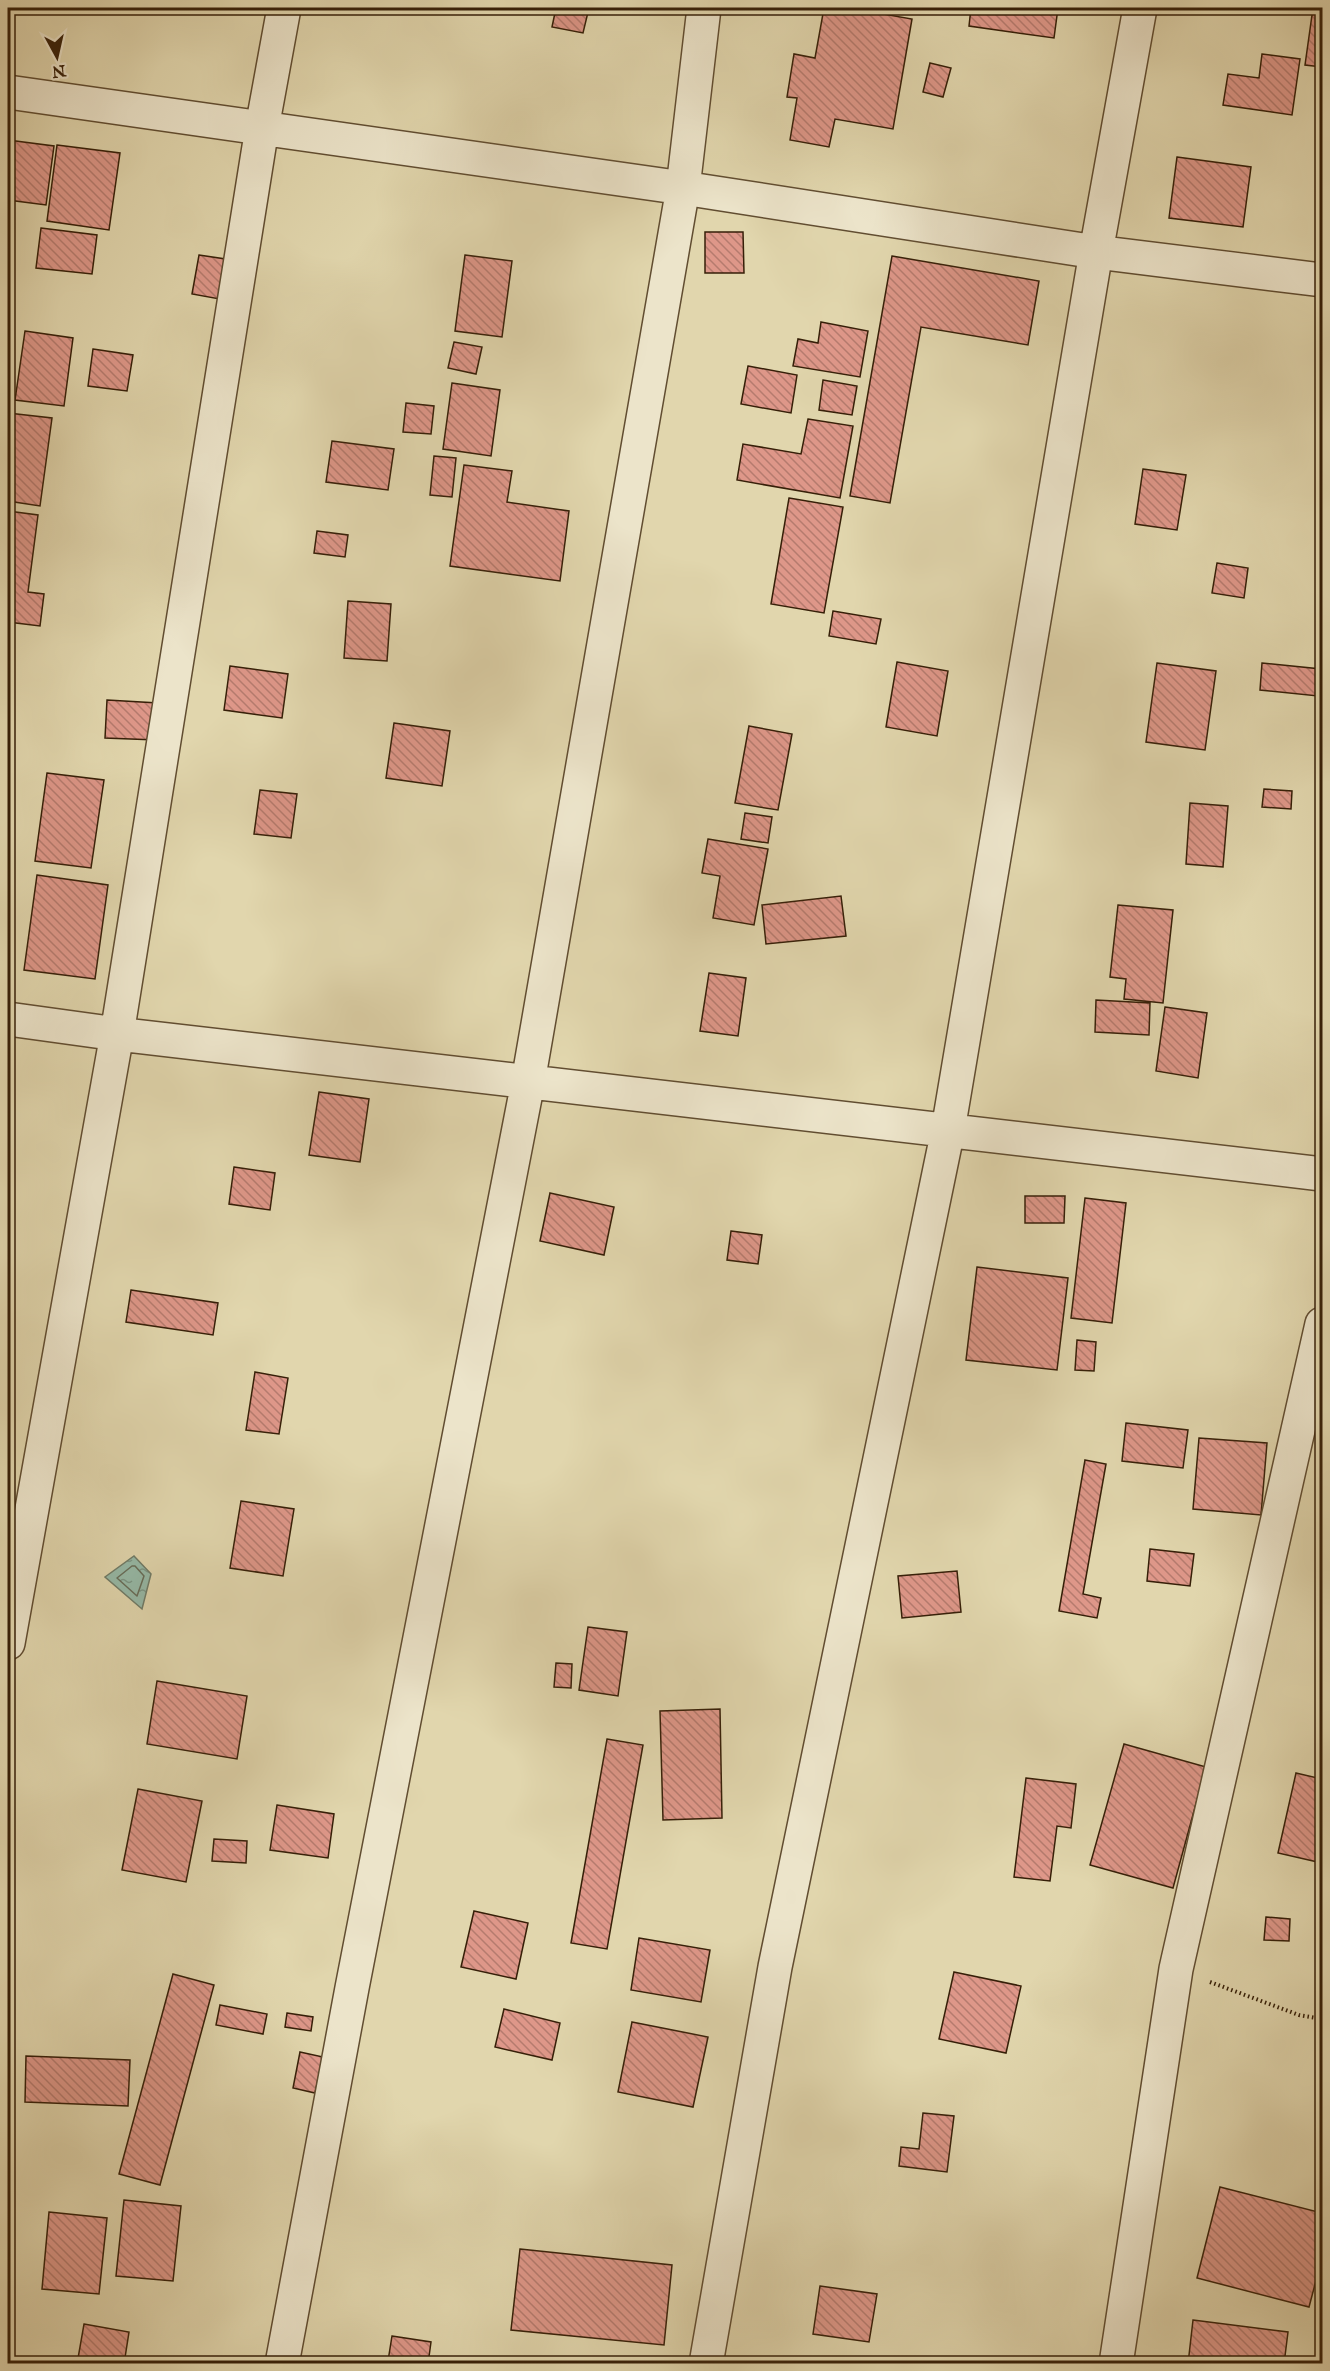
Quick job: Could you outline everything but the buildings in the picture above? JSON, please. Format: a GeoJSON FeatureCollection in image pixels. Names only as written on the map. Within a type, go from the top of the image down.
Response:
{"type":"FeatureCollection","features":[{"type":"Feature","properties":{"kind":"street"},"geometry":{"type":"LineString","coordinates":[[8,1643],[117,1034],[261,128],[284,8]]}},
{"type":"Feature","properties":{"kind":"street"},"geometry":{"type":"LineString","coordinates":[[282,2364],[356,1964],[528,1082],[682,188],[704,8]]}},
{"type":"Feature","properties":{"kind":"street"},"geometry":{"type":"LineString","coordinates":[[706,2364],[775,1967],[948,1130],[1096,252],[1140,8]]}},
{"type":"Feature","properties":{"kind":"street"},"geometry":{"type":"LineString","coordinates":[[8,92],[682,188],[1096,252],[1323,280]]}},
{"type":"Feature","properties":{"kind":"street"},"geometry":{"type":"LineString","coordinates":[[8,1019],[117,1034],[1323,1174]]}},
{"type":"Feature","properties":{"kind":"street"},"geometry":{"type":"LineString","coordinates":[[1116,2364],[1176,1969],[1323,1324]]}},
{"type":"Feature","properties":{"kind":"path"},"geometry":{"type":"LineString","coordinates":[[1176,1969],[1299,2015],[1323,2019]]}},
{"type":"Feature","properties":{"kind":"water"},"geometry":{"type":"Polygon","coordinates":[[[134,1556],[151,1574],[142,1609],[105,1577],[134,1556]]]}}]}
